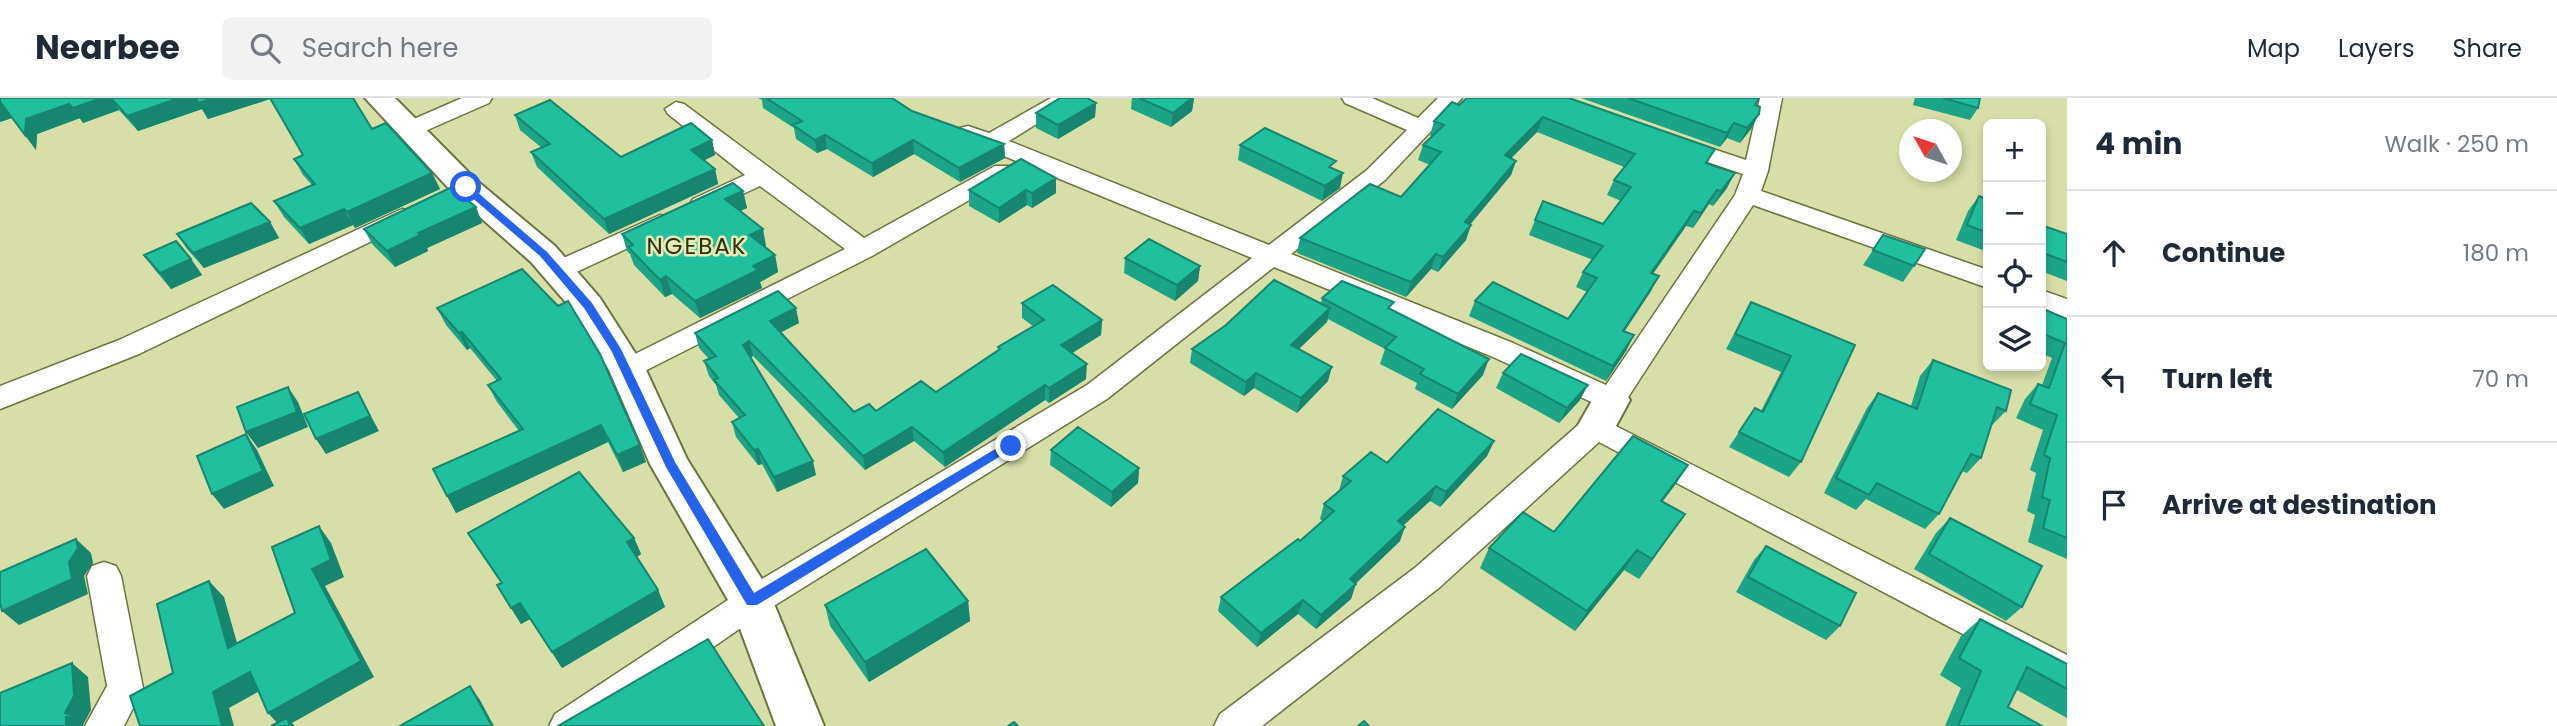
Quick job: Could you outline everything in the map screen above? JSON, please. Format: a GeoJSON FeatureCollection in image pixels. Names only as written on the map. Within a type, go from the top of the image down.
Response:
{"type":"FeatureCollection","features":[{"type":"Feature","properties":{"kind":"main road"},"geometry":{"type":"LineString","coordinates":[[379,98],[408,130],[446,196],[559,270],[588,306],[626,370],[670,464],[752,601],[800,726]]}},
{"type":"Feature","properties":{"kind":"street"},"geometry":{"type":"LineString","coordinates":[[408,130],[481,98]]}},
{"type":"Feature","properties":{"kind":"street"},"geometry":{"type":"LineString","coordinates":[[993,141],[1067,98]]}},
{"type":"Feature","properties":{"kind":"street"},"geometry":{"type":"LineString","coordinates":[[1353,98],[1423,130]]}},
{"type":"Feature","properties":{"kind":"street"},"geometry":{"type":"LineString","coordinates":[[568,726],[752,601],[925,499],[1097,392],[1376,174],[1423,130],[1451,98]]}},
{"type":"Feature","properties":{"kind":"street"},"geometry":{"type":"LineString","coordinates":[[1233,726],[1428,577],[1603,413],[1679,301],[1751,183],[1771,98]]}},
{"type":"Feature","properties":{"kind":"street"},"geometry":{"type":"LineString","coordinates":[[676,109],[863,250]]}},
{"type":"Feature","properties":{"kind":"street"},"geometry":{"type":"LineString","coordinates":[[946,126],[993,141],[1270,257],[1503,350],[1603,413],[2067,673]]}},
{"type":"Feature","properties":{"kind":"street"},"geometry":{"type":"LineString","coordinates":[[1656,136],[1751,183],[1983,277]]}},
{"type":"Feature","properties":{"kind":"street"},"geometry":{"type":"LineString","coordinates":[[626,370],[863,250],[1028,157]]}},
{"type":"Feature","properties":{"kind":"street"},"geometry":{"type":"LineString","coordinates":[[559,270],[762,176]]}},
{"type":"Feature","properties":{"kind":"street"},"geometry":{"type":"LineString","coordinates":[[0,398],[128,347],[446,196]]}},
{"type":"Feature","properties":{"kind":"street"},"geometry":{"type":"LineString","coordinates":[[2046,301],[2067,309]]}},
{"type":"Feature","properties":{"kind":"street"},"geometry":{"type":"LineString","coordinates":[[104,576],[125,688],[104,726]]}},
{"type":"Feature","properties":{"kind":"building"},"geometry":{"type":"Polygon","coordinates":[[[0,98],[102,98],[73,108],[69,104],[26,119],[25,135],[0,104],[0,98]]]}},
{"type":"Feature","properties":{"kind":"building"},"geometry":{"type":"Polygon","coordinates":[[[111,98],[179,98],[127,116],[111,98]]]}},
{"type":"Feature","properties":{"kind":"building"},"geometry":{"type":"Polygon","coordinates":[[[196,98],[214,98],[198,103],[196,98]]]}},
{"type":"Feature","properties":{"kind":"building"},"geometry":{"type":"Polygon","coordinates":[[[270,98],[353,98],[372,129],[386,123],[432,173],[347,212],[344,209],[300,228],[274,201],[315,184],[294,159],[303,155],[270,98]]]}},
{"type":"Feature","properties":{"kind":"building"},"geometry":{"type":"Polygon","coordinates":[[[766,98],[892,98],[912,111],[1004,144],[959,168],[913,140],[872,163],[825,135],[815,140],[793,125],[802,121],[766,98]]]}},
{"type":"Feature","properties":{"kind":"building"},"geometry":{"type":"Polygon","coordinates":[[[1060,98],[1087,98],[1096,103],[1058,125],[1036,113],[1060,98]]]}},
{"type":"Feature","properties":{"kind":"building"},"geometry":{"type":"Polygon","coordinates":[[[1139,98],[1192,98],[1173,113],[1139,98]]]}},
{"type":"Feature","properties":{"kind":"building"},"geometry":{"type":"Polygon","coordinates":[[[1467,98],[1569,98],[1715,149],[1706,163],[1735,173],[1721,191],[1717,190],[1701,213],[1694,211],[1651,273],[1659,276],[1623,331],[1634,335],[1613,366],[1475,301],[1493,282],[1568,319],[1597,278],[1583,272],[1603,246],[1535,220],[1543,201],[1603,224],[1631,187],[1614,180],[1635,154],[1543,117],[1505,155],[1516,161],[1465,222],[1471,225],[1443,257],[1436,254],[1411,282],[1300,238],[1370,184],[1401,197],[1441,152],[1423,145],[1444,125],[1434,121],[1452,102],[1459,105],[1467,98]]]}},
{"type":"Feature","properties":{"kind":"building"},"geometry":{"type":"Polygon","coordinates":[[[1628,98],[1759,98],[1755,105],[1760,107],[1759,114],[1747,128],[1734,123],[1727,133],[1628,98]]]}},
{"type":"Feature","properties":{"kind":"building"},"geometry":{"type":"Polygon","coordinates":[[[1943,98],[1980,98],[1978,108],[1943,98]]]}},
{"type":"Feature","properties":{"kind":"building"},"geometry":{"type":"Polygon","coordinates":[[[550,100],[621,157],[691,123],[712,140],[691,150],[715,169],[604,219],[531,152],[550,144],[515,115],[550,100]]]}},
{"type":"Feature","properties":{"kind":"building"},"geometry":{"type":"Polygon","coordinates":[[[1265,128],[1336,161],[1329,167],[1343,173],[1325,186],[1240,145],[1265,128]]]}},
{"type":"Feature","properties":{"kind":"building"},"geometry":{"type":"Polygon","coordinates":[[[1021,159],[1056,178],[1032,193],[1026,190],[999,208],[969,190],[1021,159]]]}},
{"type":"Feature","properties":{"kind":"building"},"geometry":{"type":"Polygon","coordinates":[[[733,183],[743,191],[725,199],[763,229],[750,235],[775,255],[753,266],[758,270],[695,301],[666,276],[660,280],[628,247],[633,245],[622,234],[733,183]]]}},
{"type":"Feature","properties":{"kind":"building"},"geometry":{"type":"Polygon","coordinates":[[[452,187],[476,207],[418,233],[420,235],[387,251],[364,229],[452,187]]]}},
{"type":"Feature","properties":{"kind":"building"},"geometry":{"type":"Polygon","coordinates":[[[1979,196],[1983,198],[1983,231],[1967,225],[1979,196]]]}},
{"type":"Feature","properties":{"kind":"building"},"geometry":{"type":"Polygon","coordinates":[[[251,203],[270,222],[193,253],[177,234],[251,203]]]}},
{"type":"Feature","properties":{"kind":"building"},"geometry":{"type":"Polygon","coordinates":[[[2046,227],[2067,234],[2067,262],[2046,254],[2046,227]]]}},
{"type":"Feature","properties":{"kind":"building"},"geometry":{"type":"Polygon","coordinates":[[[1883,235],[1925,249],[1914,266],[1873,250],[1883,235]]]}},
{"type":"Feature","properties":{"kind":"building"},"geometry":{"type":"Polygon","coordinates":[[[1149,239],[1200,266],[1177,285],[1125,258],[1149,239]]]}},
{"type":"Feature","properties":{"kind":"building"},"geometry":{"type":"Polygon","coordinates":[[[176,241],[191,259],[160,273],[144,255],[176,241]]]}},
{"type":"Feature","properties":{"kind":"building"},"geometry":{"type":"Polygon","coordinates":[[[522,269],[558,306],[568,301],[600,354],[640,445],[617,455],[601,425],[447,496],[433,469],[523,429],[488,385],[501,379],[462,332],[459,333],[437,308],[522,269]]]}},
{"type":"Feature","properties":{"kind":"building"},"geometry":{"type":"Polygon","coordinates":[[[1274,280],[1330,308],[1291,345],[1332,367],[1301,398],[1256,373],[1246,382],[1192,349],[1226,325],[1274,280]]]}},
{"type":"Feature","properties":{"kind":"building"},"geometry":{"type":"Polygon","coordinates":[[[1342,281],[1394,302],[1388,308],[1489,359],[1458,394],[1420,374],[1424,369],[1385,348],[1396,337],[1322,298],[1342,281]]]}},
{"type":"Feature","properties":{"kind":"building"},"geometry":{"type":"Polygon","coordinates":[[[1053,285],[1102,320],[1061,345],[1087,364],[1049,388],[1045,385],[943,452],[912,427],[863,456],[749,341],[743,345],[813,461],[774,477],[758,449],[754,450],[732,422],[745,415],[714,380],[718,378],[704,361],[716,356],[695,333],[778,291],[796,308],[770,321],[854,412],[869,404],[876,411],[921,381],[936,392],[1000,349],[998,347],[1044,320],[1022,303],[1053,285]]]}},
{"type":"Feature","properties":{"kind":"building"},"geometry":{"type":"Polygon","coordinates":[[[1751,302],[1855,345],[1801,462],[1739,432],[1755,408],[1763,412],[1791,356],[1735,334],[1751,302]]]}},
{"type":"Feature","properties":{"kind":"building"},"geometry":{"type":"Polygon","coordinates":[[[2046,310],[2067,319],[2067,538],[2043,528],[2050,500],[2042,497],[2050,458],[2044,455],[2057,415],[2030,404],[2038,384],[2049,388],[2065,343],[2046,335],[2046,310]]]}},
{"type":"Feature","properties":{"kind":"building"},"geometry":{"type":"Polygon","coordinates":[[[1521,354],[1588,385],[1567,408],[1503,373],[1521,354]]]}},
{"type":"Feature","properties":{"kind":"building"},"geometry":{"type":"Polygon","coordinates":[[[1933,360],[2011,390],[2006,411],[1997,407],[1981,458],[1971,454],[1939,514],[1877,483],[1869,495],[1836,478],[1878,393],[1917,409],[1933,360]]]}},
{"type":"Feature","properties":{"kind":"building"},"geometry":{"type":"Polygon","coordinates":[[[288,387],[297,412],[246,432],[237,407],[288,387]]]}},
{"type":"Feature","properties":{"kind":"building"},"geometry":{"type":"Polygon","coordinates":[[[358,392],[370,416],[316,439],[304,414],[358,392]]]}},
{"type":"Feature","properties":{"kind":"building"},"geometry":{"type":"Polygon","coordinates":[[[1438,409],[1494,441],[1446,492],[1436,486],[1398,521],[1405,527],[1350,579],[1356,584],[1321,615],[1303,600],[1261,633],[1221,597],[1298,539],[1300,541],[1334,511],[1324,504],[1351,481],[1343,476],[1371,452],[1387,463],[1438,409]]]}},
{"type":"Feature","properties":{"kind":"building"},"geometry":{"type":"Polygon","coordinates":[[[1078,427],[1139,468],[1112,492],[1051,450],[1078,427]]]}},
{"type":"Feature","properties":{"kind":"building"},"geometry":{"type":"Polygon","coordinates":[[[246,434],[263,471],[212,494],[197,456],[246,434]]]}},
{"type":"Feature","properties":{"kind":"building"},"geometry":{"type":"Polygon","coordinates":[[[1633,436],[1688,465],[1661,501],[1685,514],[1652,559],[1637,550],[1587,611],[1489,548],[1523,512],[1554,532],[1633,436]]]}},
{"type":"Feature","properties":{"kind":"building"},"geometry":{"type":"Polygon","coordinates":[[[579,472],[634,538],[627,542],[658,590],[552,652],[520,603],[511,608],[497,585],[502,583],[468,533],[579,472]]]}},
{"type":"Feature","properties":{"kind":"building"},"geometry":{"type":"Polygon","coordinates":[[[1950,518],[2042,566],[2022,607],[1929,554],[1950,518]]]}},
{"type":"Feature","properties":{"kind":"building"},"geometry":{"type":"Polygon","coordinates":[[[319,526],[331,560],[312,569],[361,661],[268,713],[250,672],[213,692],[222,726],[140,726],[130,696],[173,673],[157,604],[209,581],[228,648],[295,613],[272,547],[319,526]]]}},
{"type":"Feature","properties":{"kind":"building"},"geometry":{"type":"Polygon","coordinates":[[[76,539],[78,548],[69,562],[72,579],[2,611],[0,572],[76,539]]]}},
{"type":"Feature","properties":{"kind":"building"},"geometry":{"type":"Polygon","coordinates":[[[1766,546],[1856,593],[1840,626],[1748,577],[1766,546]]]}},
{"type":"Feature","properties":{"kind":"building"},"geometry":{"type":"Polygon","coordinates":[[[926,549],[968,601],[865,662],[825,605],[926,549]]]}},
{"type":"Feature","properties":{"kind":"building"},"geometry":{"type":"Polygon","coordinates":[[[1980,619],[2067,664],[2067,689],[2027,667],[2008,707],[2042,726],[1958,726],[1981,671],[1959,658],[1980,619]]]}},
{"type":"Feature","properties":{"kind":"building"},"geometry":{"type":"Polygon","coordinates":[[[708,639],[764,726],[558,726],[708,639]]]}},
{"type":"Feature","properties":{"kind":"building"},"geometry":{"type":"Polygon","coordinates":[[[72,663],[74,696],[65,713],[71,715],[66,717],[66,726],[0,726],[0,693],[72,663]]]}},
{"type":"Feature","properties":{"kind":"building"},"geometry":{"type":"Polygon","coordinates":[[[470,686],[492,726],[400,726],[470,686]]]}},
{"type":"Feature","properties":{"kind":"building"},"geometry":{"type":"Polygon","coordinates":[[[287,718],[290,726],[271,726],[287,718]]]}},
{"type":"Feature","properties":{"kind":"district","name":"NGEBAK"},"geometry":{"type":"Point","coordinates":[697,246]}},
{"type":"Feature","properties":{"kind":"route"},"geometry":{"type":"LineString","coordinates":[[466,187],[543,254],[588,306],[616,349],[670,464],[752,601],[1011,446]]}}]}
